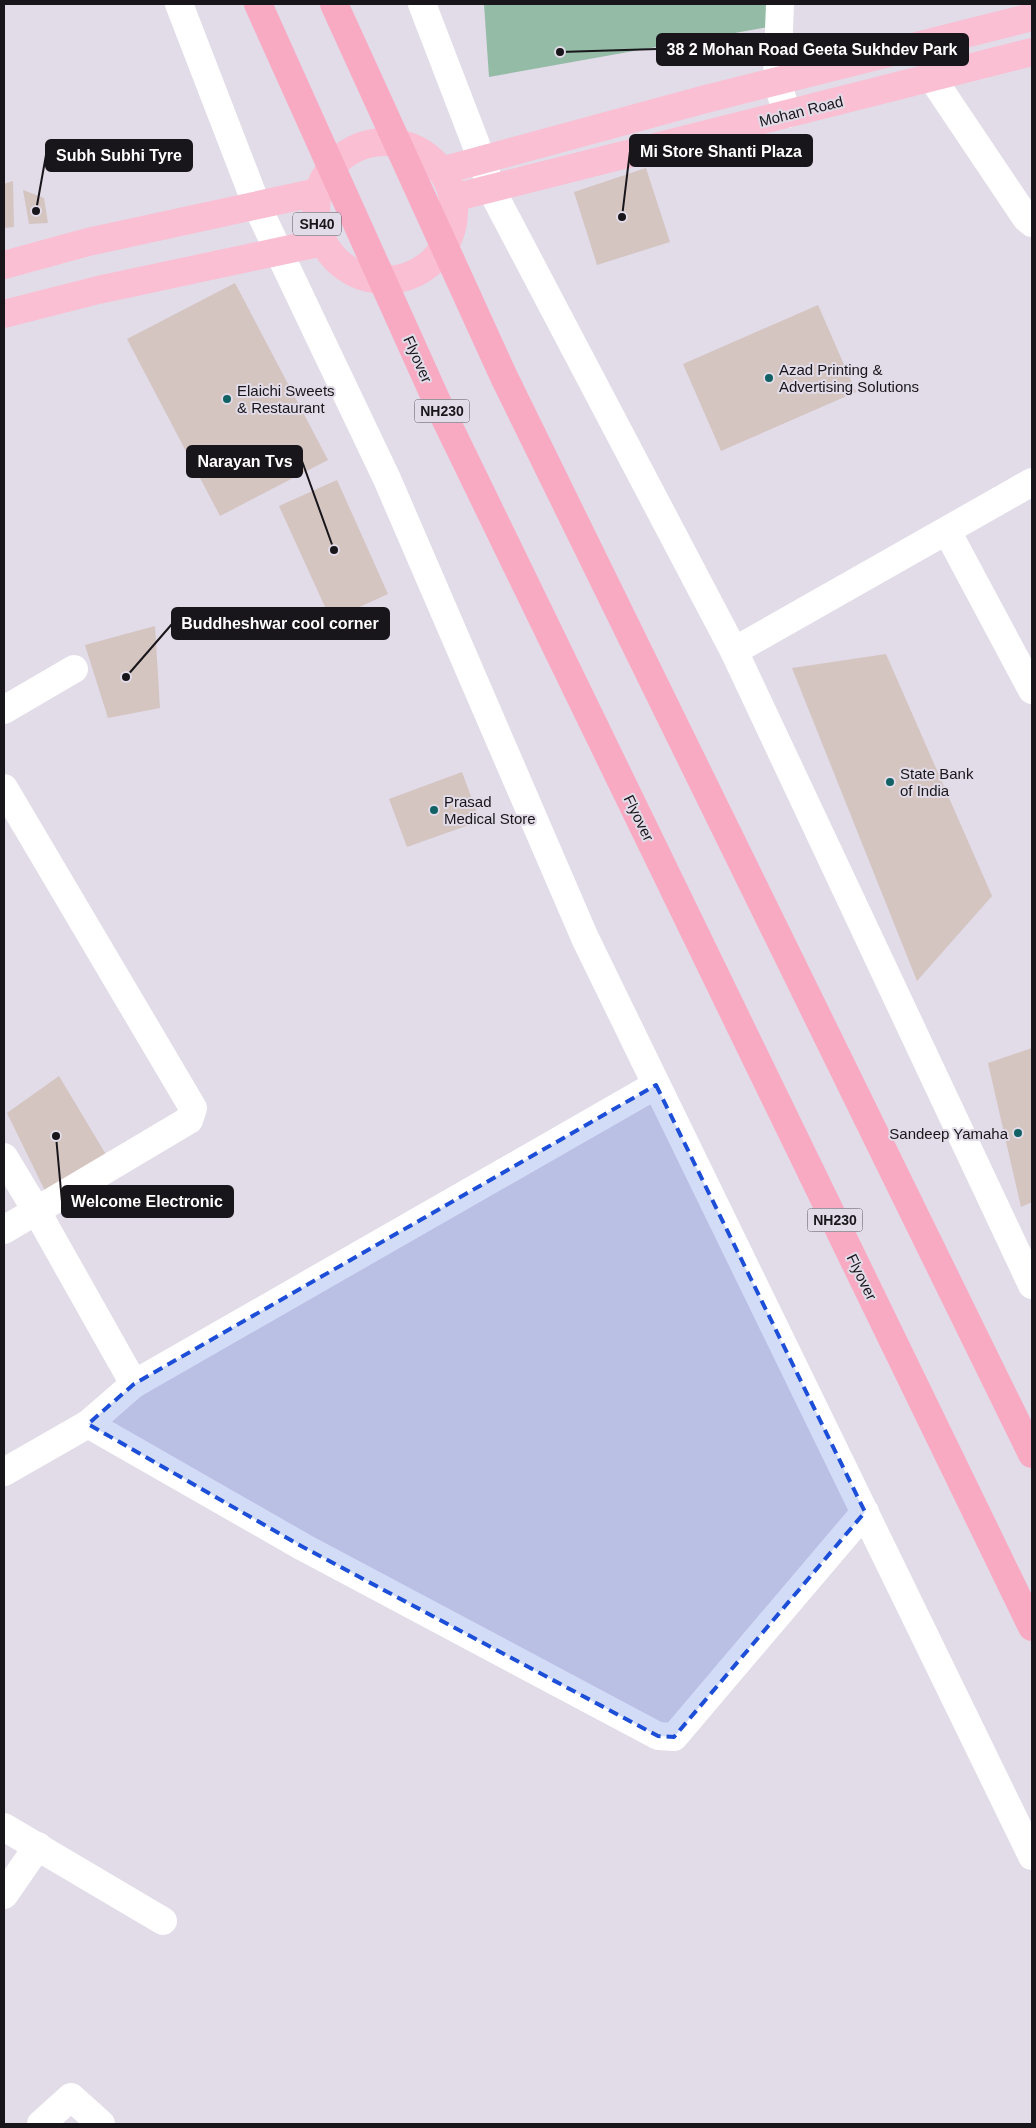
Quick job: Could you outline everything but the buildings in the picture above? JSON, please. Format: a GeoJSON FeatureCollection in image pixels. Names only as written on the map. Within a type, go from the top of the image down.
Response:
{"type":"FeatureCollection","features":[{"type":"Feature","properties":{"kind":"highway","name":"Flyover"},"geometry":{"type":"LineString","coordinates":[[258,4],[439,406],[1032,1627]]}},
{"type":"Feature","properties":{"kind":"highway"},"geometry":{"type":"LineString","coordinates":[[334,4],[504,377],[1032,1454]]}},
{"type":"Feature","properties":{"kind":"main road"},"geometry":{"type":"LineString","coordinates":[[441,171],[777,81],[1032,17]]}},
{"type":"Feature","properties":{"kind":"main road","name":"Mohan Road"},"geometry":{"type":"LineString","coordinates":[[453,198],[1032,52]]}},
{"type":"Feature","properties":{"kind":"main road","name":"SH40"},"geometry":{"type":"LineString","coordinates":[[371,143],[400,143],[424,153],[441,171],[453,198],[452,229],[442,250],[423,269],[398,279],[378,280],[346,268],[330,254],[323,242],[317,224],[316,202],[318,192],[327,172],[355,148],[371,143]]}},
{"type":"Feature","properties":{"kind":"main road","name":"SH40"},"geometry":{"type":"LineString","coordinates":[[4,265],[88,242],[318,192]]}},
{"type":"Feature","properties":{"kind":"main road","name":"SH40"},"geometry":{"type":"LineString","coordinates":[[4,314],[98,290],[323,242]]}},
{"type":"Feature","properties":{"kind":"street"},"geometry":{"type":"LineString","coordinates":[[179,4],[257,206],[387,479],[585,938],[1032,1856]]}},
{"type":"Feature","properties":{"kind":"street"},"geometry":{"type":"LineString","coordinates":[[422,4],[491,188],[734,652],[1032,1285]]}},
{"type":"Feature","properties":{"kind":"street"},"geometry":{"type":"LineString","coordinates":[[780,4],[777,81],[787,114]]}},
{"type":"Feature","properties":{"kind":"street"},"geometry":{"type":"LineString","coordinates":[[932,78],[1026,218],[1032,223]]}},
{"type":"Feature","properties":{"kind":"street"},"geometry":{"type":"LineString","coordinates":[[4,256],[38,255]]}},
{"type":"Feature","properties":{"kind":"street"},"geometry":{"type":"LineString","coordinates":[[4,322],[40,305]]}},
{"type":"Feature","properties":{"kind":"street"},"geometry":{"type":"LineString","coordinates":[[734,652],[1032,482]]}},
{"type":"Feature","properties":{"kind":"street"},"geometry":{"type":"LineString","coordinates":[[947,530],[1032,690]]}},
{"type":"Feature","properties":{"kind":"street"},"geometry":{"type":"LineString","coordinates":[[4,710],[74,669]]}},
{"type":"Feature","properties":{"kind":"street"},"geometry":{"type":"LineString","coordinates":[[4,788],[193,1108],[189,1120],[4,1230]]}},
{"type":"Feature","properties":{"kind":"street"},"geometry":{"type":"LineString","coordinates":[[4,1472],[88,1424],[134,1384],[656,1085]]}},
{"type":"Feature","properties":{"kind":"street"},"geometry":{"type":"LineString","coordinates":[[4,1158],[36,1210],[134,1384]]}},
{"type":"Feature","properties":{"kind":"street"},"geometry":{"type":"LineString","coordinates":[[88,1424],[304,1547],[658,1736],[674,1737],[865,1512]]}},
{"type":"Feature","properties":{"kind":"street"},"geometry":{"type":"LineString","coordinates":[[4,1827],[163,1921]]}},
{"type":"Feature","properties":{"kind":"street"},"geometry":{"type":"LineString","coordinates":[[4,1894],[38,1846]]}},
{"type":"Feature","properties":{"kind":"street"},"geometry":{"type":"LineString","coordinates":[[41,2124],[71,2097],[101,2124]]}},
{"type":"Feature","properties":{"kind":"highlighted area"},"geometry":{"type":"Polygon","coordinates":[[[656,1085],[865,1512],[674,1737],[658,1736],[303,1547],[88,1424],[134,1384],[656,1085]]]}},
{"type":"Feature","properties":{"kind":"green space"},"geometry":{"type":"Polygon","coordinates":[[[484,4],[772,4],[774,26],[489,77],[484,4]]]}},
{"type":"Feature","properties":{"kind":"place","name":"38 2 Mohan Road Geeta Sukhdev Park"},"geometry":{"type":"Point","coordinates":[560,52]}},
{"type":"Feature","properties":{"kind":"place","name":"Subh Subhi Tyre"},"geometry":{"type":"Point","coordinates":[36,211]}},
{"type":"Feature","properties":{"kind":"place","name":"Mi Store Shanti Plaza"},"geometry":{"type":"Point","coordinates":[622,217]}},
{"type":"Feature","properties":{"kind":"place","name":"Azad Printing & Advertising Solutions"},"geometry":{"type":"Point","coordinates":[769,378]}},
{"type":"Feature","properties":{"kind":"place","name":"Elaichi Sweets & Restaurant"},"geometry":{"type":"Point","coordinates":[227,399]}},
{"type":"Feature","properties":{"kind":"place","name":"Narayan Tvs"},"geometry":{"type":"Point","coordinates":[334,550]}},
{"type":"Feature","properties":{"kind":"place","name":"Buddheshwar cool corner"},"geometry":{"type":"Point","coordinates":[126,677]}},
{"type":"Feature","properties":{"kind":"place","name":"State Bank of India"},"geometry":{"type":"Point","coordinates":[890,782]}},
{"type":"Feature","properties":{"kind":"place","name":"Prasad Medical Store"},"geometry":{"type":"Point","coordinates":[434,810]}},
{"type":"Feature","properties":{"kind":"place","name":"Sandeep Yamaha"},"geometry":{"type":"Point","coordinates":[1018,1133]}},
{"type":"Feature","properties":{"kind":"place","name":"Welcome Electronic"},"geometry":{"type":"Point","coordinates":[56,1136]}}]}
